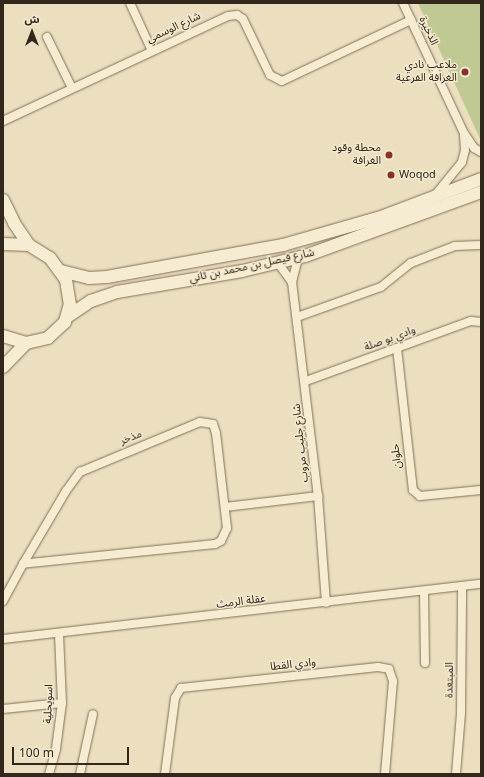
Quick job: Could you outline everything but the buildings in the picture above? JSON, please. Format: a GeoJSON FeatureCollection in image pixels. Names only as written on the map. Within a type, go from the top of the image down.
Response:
{"type":"FeatureCollection","features":[{"type":"Feature","properties":{"kind":"street"},"geometry":{"type":"LineString","coordinates":[[130,3],[152,51]]}},
{"type":"Feature","properties":{"kind":"street","name":"الذخيرة"},"geometry":{"type":"LineString","coordinates":[[403,3],[464,133],[474,148],[481,152]]}},
{"type":"Feature","properties":{"kind":"street","name":"شارع الوسمي"},"geometry":{"type":"LineString","coordinates":[[3,120],[228,16],[237,15],[246,24],[270,75],[282,81],[411,20]]}},
{"type":"Feature","properties":{"kind":"street"},"geometry":{"type":"LineString","coordinates":[[47,37],[72,88]]}},
{"type":"Feature","properties":{"kind":"street","name":"الذخيرة"},"geometry":{"type":"LineString","coordinates":[[434,196],[462,162],[465,150],[464,133]]}},
{"type":"Feature","properties":{"kind":"street","name":"شارع فيصل بن محمد بن ثاني"},"geometry":{"type":"LineString","coordinates":[[62,272],[89,278],[107,277],[282,245],[378,218],[481,179]]}},
{"type":"Feature","properties":{"kind":"street","name":"شارع فيصل بن محمد بن ثاني"},"geometry":{"type":"LineString","coordinates":[[68,317],[91,301],[110,294],[298,258],[368,235],[481,192]]}},
{"type":"Feature","properties":{"kind":"street"},"geometry":{"type":"LineString","coordinates":[[3,200],[14,223],[29,244],[50,258],[62,272],[70,297],[68,317],[56,333],[40,342],[26,343],[3,336]]}},
{"type":"Feature","properties":{"kind":"street"},"geometry":{"type":"LineString","coordinates":[[3,244],[29,244]]}},
{"type":"Feature","properties":{"kind":"street"},"geometry":{"type":"LineString","coordinates":[[297,317],[381,286],[410,263],[455,246],[481,245]]}},
{"type":"Feature","properties":{"kind":"street","name":"شارع جليب مروب"},"geometry":{"type":"LineString","coordinates":[[298,258],[292,282],[306,381],[318,496],[326,603]]}},
{"type":"Feature","properties":{"kind":"street","name":"شارع جليب مروب"},"geometry":{"type":"LineString","coordinates":[[278,263],[292,282]]}},
{"type":"Feature","properties":{"kind":"street","name":"وادي بو صلة"},"geometry":{"type":"LineString","coordinates":[[306,381],[471,321],[481,322]]}},
{"type":"Feature","properties":{"kind":"street"},"geometry":{"type":"LineString","coordinates":[[3,367],[26,343]]}},
{"type":"Feature","properties":{"kind":"street","name":"حلوان"},"geometry":{"type":"LineString","coordinates":[[397,348],[413,490],[420,496],[481,490]]}},
{"type":"Feature","properties":{"kind":"street","name":"مذخر"},"geometry":{"type":"LineString","coordinates":[[3,601],[23,564],[80,472],[200,422],[209,422],[216,428],[225,507],[226,534],[215,544],[23,564]]}},
{"type":"Feature","properties":{"kind":"street"},"geometry":{"type":"LineString","coordinates":[[225,507],[318,496]]}},
{"type":"Feature","properties":{"kind":"street","name":"عقلة الرمث"},"geometry":{"type":"LineString","coordinates":[[3,639],[59,634],[481,584]]}},
{"type":"Feature","properties":{"kind":"street","name":"المبتعدة"},"geometry":{"type":"LineString","coordinates":[[456,774],[461,713],[462,587]]}},
{"type":"Feature","properties":{"kind":"street"},"geometry":{"type":"LineString","coordinates":[[424,591],[425,663]]}},
{"type":"Feature","properties":{"kind":"street","name":"اسويحلية"},"geometry":{"type":"LineString","coordinates":[[49,774],[56,749],[62,703],[59,634]]}},
{"type":"Feature","properties":{"kind":"street","name":"وادي القطا"},"geometry":{"type":"LineString","coordinates":[[165,774],[175,698],[181,688],[378,667],[389,669],[393,682],[385,774]]}},
{"type":"Feature","properties":{"kind":"street"},"geometry":{"type":"LineString","coordinates":[[3,709],[62,703]]}},
{"type":"Feature","properties":{"kind":"street"},"geometry":{"type":"LineString","coordinates":[[80,774],[93,714]]}},
{"type":"Feature","properties":{"kind":"green space","name":"ملاعب نادي الغرافة الفرعية"},"geometry":{"type":"Polygon","coordinates":[[[418,3],[481,3],[481,141],[418,3]]]}},
{"type":"Feature","properties":{"kind":"place","name":"ملاعب نادي الغرافة الفرعية"},"geometry":{"type":"Point","coordinates":[465,72]}},
{"type":"Feature","properties":{"kind":"place","name":"محطة وقود الغرافة"},"geometry":{"type":"Point","coordinates":[389,155]}},
{"type":"Feature","properties":{"kind":"place","name":"Woqod"},"geometry":{"type":"Point","coordinates":[391,175]}}]}
